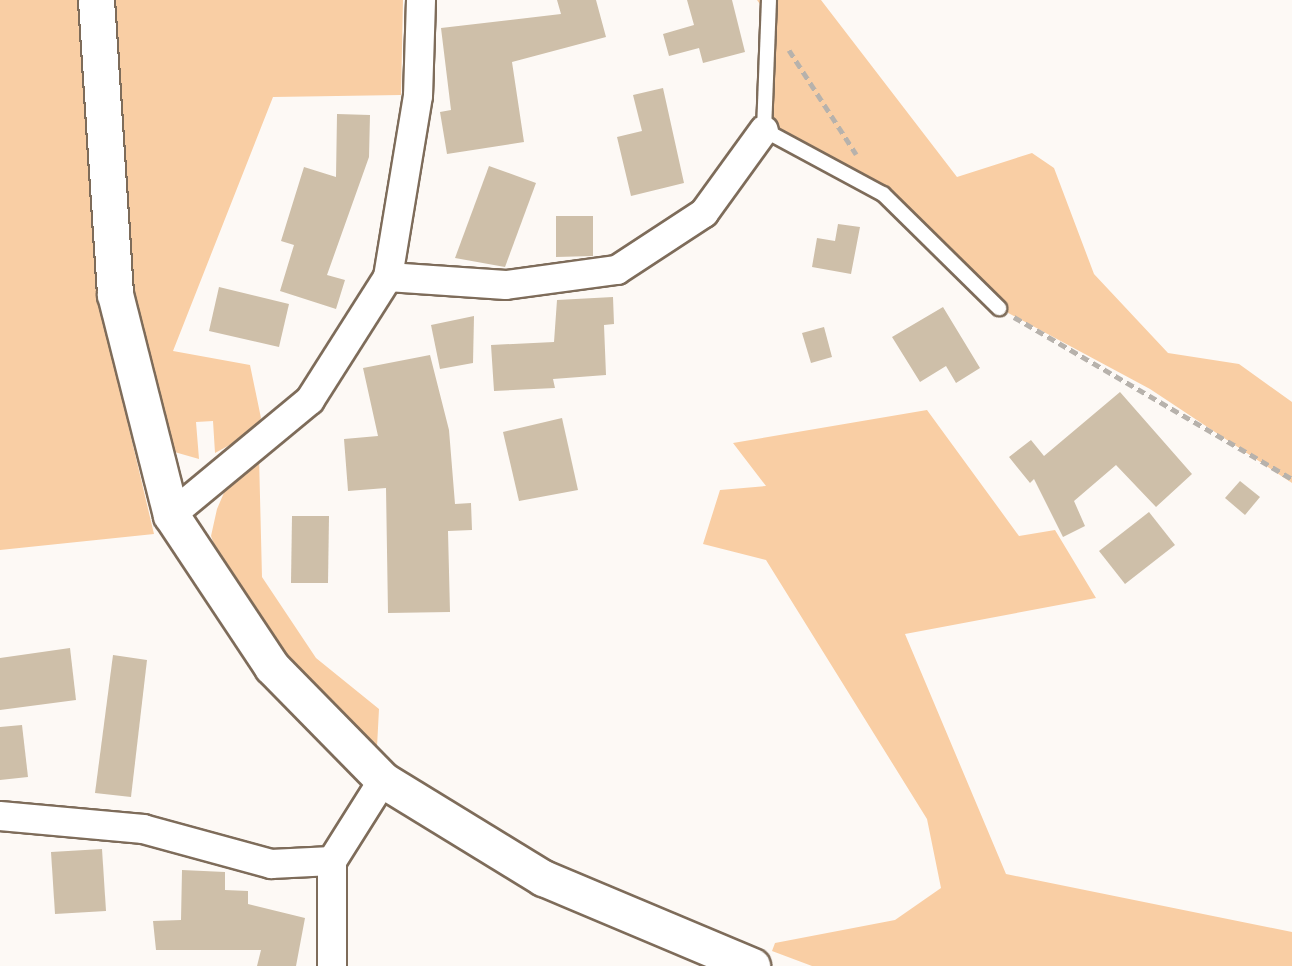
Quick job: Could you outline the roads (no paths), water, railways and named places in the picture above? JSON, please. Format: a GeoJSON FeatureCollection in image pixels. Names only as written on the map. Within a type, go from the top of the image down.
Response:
{"type":"FeatureCollection","features":[{"type":"Feature","properties":{"kind":"street"},"geometry":{"type":"LineString","coordinates":[[96,0],[114,294],[171,515],[272,667],[383,780],[543,878],[752,966]]}},
{"type":"Feature","properties":{"kind":"street"},"geometry":{"type":"LineString","coordinates":[[171,515],[310,400],[388,277],[418,96],[421,0]]}},
{"type":"Feature","properties":{"kind":"street"},"geometry":{"type":"LineString","coordinates":[[388,277],[506,285],[617,270],[704,213],[764,130]]}},
{"type":"Feature","properties":{"kind":"street"},"geometry":{"type":"LineString","coordinates":[[332,966],[332,861],[383,780]]}},
{"type":"Feature","properties":{"kind":"street"},"geometry":{"type":"LineString","coordinates":[[0,816],[143,829],[271,864],[332,861]]}},
{"type":"Feature","properties":{"kind":"lane"},"geometry":{"type":"LineString","coordinates":[[769,0],[772,22],[764,130],[883,194],[999,308]]}}]}
